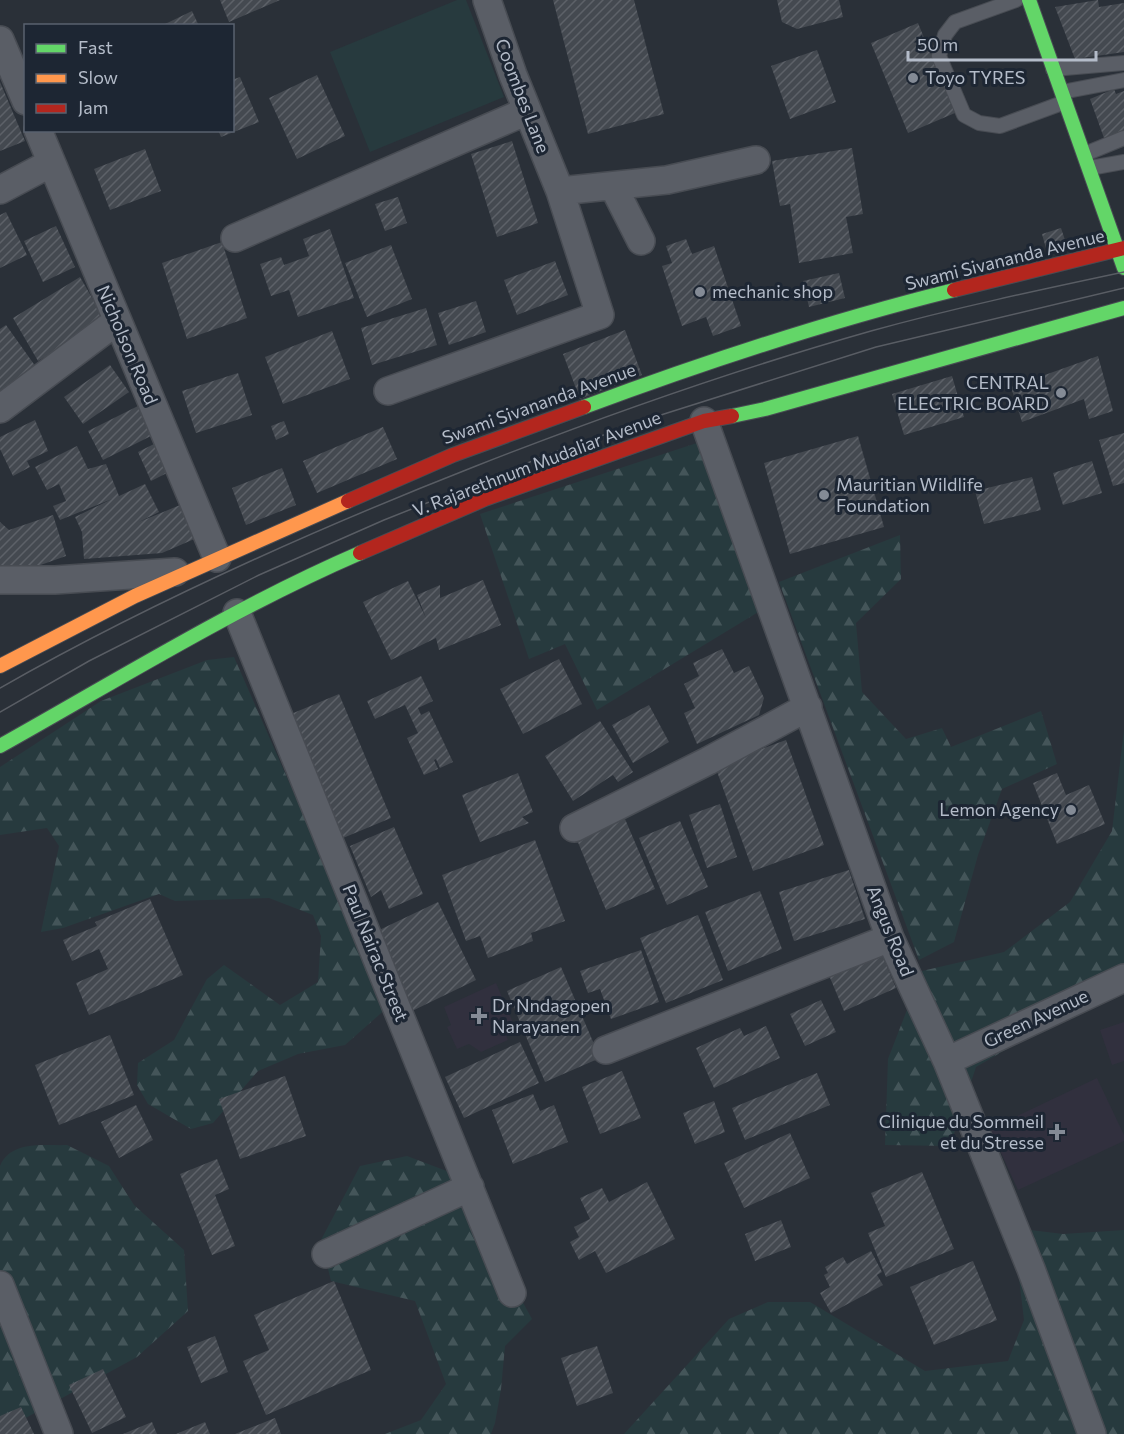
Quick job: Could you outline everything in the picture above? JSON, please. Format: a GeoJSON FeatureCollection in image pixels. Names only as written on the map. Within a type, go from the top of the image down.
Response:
{"type":"FeatureCollection","features":[{"type":"Feature","properties":{"kind":"street","name":"Coombes Lane"},"geometry":{"type":"LineString","coordinates":[[388,391],[600,315],[560,191],[527,111],[487,0]]}},
{"type":"Feature","properties":{"kind":"street"},"geometry":{"type":"LineString","coordinates":[[1029,0],[1122,253],[1124,268]]}},
{"type":"Feature","properties":{"kind":"street"},"geometry":{"type":"LineString","coordinates":[[1,45],[24,97]]}},
{"type":"Feature","properties":{"kind":"street"},"geometry":{"type":"LineString","coordinates":[[235,238],[527,111]]}},
{"type":"Feature","properties":{"kind":"street","name":"Nicholson Road"},"geometry":{"type":"LineString","coordinates":[[39,132],[117,321],[206,563]]}},
{"type":"Feature","properties":{"kind":"street"},"geometry":{"type":"LineString","coordinates":[[560,191],[667,180],[756,160]]}},
{"type":"Feature","properties":{"kind":"street"},"geometry":{"type":"LineString","coordinates":[[0,190],[51,163]]}},
{"type":"Feature","properties":{"kind":"street"},"geometry":{"type":"LineString","coordinates":[[613,186],[641,242]]}},
{"type":"Feature","properties":{"kind":"street","name":"Swami Sivananda Avenue"},"geometry":{"type":"LineString","coordinates":[[0,666],[135,596],[453,455],[645,384],[851,318],[942,293],[1122,253]]}},
{"type":"Feature","properties":{"kind":"street","name":"V. Rajarethnum Mudaliar Avenue"},"geometry":{"type":"LineString","coordinates":[[0,746],[237,613],[319,571],[485,499],[704,421],[777,405],[1124,308]]}},
{"type":"Feature","properties":{"kind":"street"},"geometry":{"type":"LineString","coordinates":[[0,409],[117,321]]}},
{"type":"Feature","properties":{"kind":"street","name":"Angus Road"},"geometry":{"type":"LineString","coordinates":[[704,421],[890,938],[947,1061],[1031,1269],[1092,1434]]}},
{"type":"Feature","properties":{"kind":"street"},"geometry":{"type":"LineString","coordinates":[[0,580],[55,580],[164,574],[206,563]]}},
{"type":"Feature","properties":{"kind":"street","name":"Paul Nairac Street"},"geometry":{"type":"LineString","coordinates":[[237,613],[512,1293]]}},
{"type":"Feature","properties":{"kind":"street"},"geometry":{"type":"LineString","coordinates":[[574,828],[708,761],[808,707]]}},
{"type":"Feature","properties":{"kind":"street"},"geometry":{"type":"LineString","coordinates":[[606,1050],[890,938]]}},
{"type":"Feature","properties":{"kind":"street","name":"Green Avenue"},"geometry":{"type":"LineString","coordinates":[[947,1061],[1124,978]]}},
{"type":"Feature","properties":{"kind":"street"},"geometry":{"type":"LineString","coordinates":[[326,1254],[470,1187]]}},
{"type":"Feature","properties":{"kind":"street"},"geometry":{"type":"LineString","coordinates":[[0,1285],[59,1434]]}},
{"type":"Feature","properties":{"kind":"lane"},"geometry":{"type":"LineString","coordinates":[[1016,0],[955,22],[945,35],[939,56],[964,115],[980,123],[1000,126],[1064,97],[1124,80]]}},
{"type":"Feature","properties":{"kind":"lane"},"geometry":{"type":"LineString","coordinates":[[1053,69],[1124,63]]}},
{"type":"Feature","properties":{"kind":"lane"},"geometry":{"type":"LineString","coordinates":[[1085,154],[1124,138]]}},
{"type":"Feature","properties":{"kind":"lane"},"geometry":{"type":"LineString","coordinates":[[1090,168],[1124,162]]}},
{"type":"Feature","properties":{"kind":"shaded area","name":"Dr Nndagopen Narayanen"},"geometry":{"type":"Polygon","coordinates":[[[496,983],[514,1025],[504,1030],[508,1040],[481,1052],[469,1044],[457,1049],[447,1027],[451,1025],[444,1007],[496,983]]]}},
{"type":"Feature","properties":{"kind":"shaded area"},"geometry":{"type":"Polygon","coordinates":[[[1124,1022],[1124,1061],[1112,1065],[1100,1030],[1124,1022]]]}},
{"type":"Feature","properties":{"kind":"shaded area","name":"Clinique du Sommeil et du Stresse"},"geometry":{"type":"Polygon","coordinates":[[[1097,1078],[1124,1135],[1124,1141],[1018,1190],[990,1129],[1097,1078]]]}},
{"type":"Feature","properties":{"kind":"green space"},"geometry":{"type":"Polygon","coordinates":[[[457,0],[466,0],[504,97],[370,152],[330,52],[457,0]]]}},
{"type":"Feature","properties":{"kind":"green space"},"geometry":{"type":"Polygon","coordinates":[[[700,442],[760,611],[597,710],[565,644],[529,659],[480,514],[700,442]]]}},
{"type":"Feature","properties":{"kind":"green space"},"geometry":{"type":"Polygon","coordinates":[[[900,535],[901,579],[856,623],[862,692],[906,739],[942,728],[951,747],[1041,711],[1057,764],[1002,789],[978,855],[954,942],[919,960],[779,582],[900,535]]]}},
{"type":"Feature","properties":{"kind":"green space"},"geometry":{"type":"Polygon","coordinates":[[[234,657],[388,1007],[345,1045],[298,1054],[258,1071],[213,1123],[191,1129],[148,1104],[137,1085],[138,1063],[174,1040],[207,979],[224,965],[280,1005],[318,982],[321,936],[313,915],[269,898],[175,901],[159,894],[63,928],[41,932],[59,846],[47,828],[0,835],[0,767],[101,701],[207,660],[234,657]]]}},
{"type":"Feature","properties":{"kind":"green space"},"geometry":{"type":"Polygon","coordinates":[[[1124,730],[1124,981],[976,1067],[950,1146],[885,1145],[888,1059],[922,971],[1004,952],[1070,902],[1112,831],[1124,730]]]}},
{"type":"Feature","properties":{"kind":"green space"},"geometry":{"type":"Polygon","coordinates":[[[67,1145],[109,1166],[134,1205],[184,1250],[188,1311],[137,1357],[0,1432],[0,1166],[5,1158],[20,1148],[67,1145]]]}},
{"type":"Feature","properties":{"kind":"green space"},"geometry":{"type":"Polygon","coordinates":[[[407,1156],[452,1173],[532,1319],[505,1346],[501,1389],[491,1434],[385,1434],[421,1420],[446,1384],[415,1301],[331,1281],[321,1240],[360,1166],[407,1156]]]}},
{"type":"Feature","properties":{"kind":"green space"},"geometry":{"type":"Polygon","coordinates":[[[1013,1228],[1063,1234],[1124,1230],[1124,1434],[624,1434],[729,1319],[768,1302],[810,1302],[925,1371],[1008,1361],[1024,1320],[1013,1228]]]}},
{"type":"Feature","properties":{"kind":"building"},"geometry":{"type":"Polygon","coordinates":[[[220,0],[280,0],[229,22],[220,0]]]}},
{"type":"Feature","properties":{"kind":"building"},"geometry":{"type":"Polygon","coordinates":[[[553,0],[634,0],[664,114],[588,134],[553,0]]]}},
{"type":"Feature","properties":{"kind":"building"},"geometry":{"type":"Polygon","coordinates":[[[777,0],[839,0],[843,17],[797,29],[782,22],[777,0]]]}},
{"type":"Feature","properties":{"kind":"building"},"geometry":{"type":"Polygon","coordinates":[[[1098,0],[1099,7],[1124,3],[1124,52],[1075,59],[1055,7],[1098,0]]]}},
{"type":"Feature","properties":{"kind":"building"},"geometry":{"type":"Polygon","coordinates":[[[192,11],[198,24],[165,24],[192,11]]]}},
{"type":"Feature","properties":{"kind":"building","name":"Toyo TYRES"},"geometry":{"type":"Polygon","coordinates":[[[918,23],[955,113],[908,133],[871,43],[918,23]]]}},
{"type":"Feature","properties":{"kind":"building"},"geometry":{"type":"Polygon","coordinates":[[[817,50],[836,102],[790,119],[771,66],[817,50]]]}},
{"type":"Feature","properties":{"kind":"building"},"geometry":{"type":"Polygon","coordinates":[[[317,75],[345,136],[297,159],[269,98],[317,75]]]}},
{"type":"Feature","properties":{"kind":"building"},"geometry":{"type":"Polygon","coordinates":[[[240,77],[259,122],[234,132],[234,79],[240,77]]]}},
{"type":"Feature","properties":{"kind":"building"},"geometry":{"type":"Polygon","coordinates":[[[0,82],[25,141],[0,151],[0,82]]]}},
{"type":"Feature","properties":{"kind":"building"},"geometry":{"type":"Polygon","coordinates":[[[1114,89],[1116,94],[1124,91],[1124,131],[1104,138],[1090,99],[1114,89]]]}},
{"type":"Feature","properties":{"kind":"building"},"geometry":{"type":"Polygon","coordinates":[[[219,132],[234,132],[221,137],[219,132]]]}},
{"type":"Feature","properties":{"kind":"building"},"geometry":{"type":"Polygon","coordinates":[[[512,141],[538,223],[497,237],[471,154],[512,141]]]}},
{"type":"Feature","properties":{"kind":"building"},"geometry":{"type":"Polygon","coordinates":[[[852,148],[863,214],[846,217],[853,253],[799,263],[790,204],[780,206],[772,161],[852,148]]]}},
{"type":"Feature","properties":{"kind":"building"},"geometry":{"type":"Polygon","coordinates":[[[145,149],[161,191],[110,210],[94,169],[145,149]]]}},
{"type":"Feature","properties":{"kind":"building"},"geometry":{"type":"Polygon","coordinates":[[[398,197],[407,223],[385,231],[375,204],[398,197]]]}},
{"type":"Feature","properties":{"kind":"building"},"geometry":{"type":"Polygon","coordinates":[[[6,212],[27,255],[0,268],[0,215],[6,212]]]}},
{"type":"Feature","properties":{"kind":"building"},"geometry":{"type":"Polygon","coordinates":[[[56,226],[75,267],[43,282],[24,241],[56,226]]]}},
{"type":"Feature","properties":{"kind":"building"},"geometry":{"type":"Polygon","coordinates":[[[1061,228],[1067,246],[1047,252],[1042,234],[1061,228]]]}},
{"type":"Feature","properties":{"kind":"building"},"geometry":{"type":"Polygon","coordinates":[[[330,229],[354,298],[298,317],[289,290],[271,296],[260,264],[281,257],[284,265],[309,256],[303,239],[330,229]]]}},
{"type":"Feature","properties":{"kind":"building","name":"mechanic shop"},"geometry":{"type":"Polygon","coordinates":[[[686,239],[692,254],[714,246],[741,326],[713,336],[706,317],[682,326],[662,266],[672,263],[666,246],[686,239]]]}},
{"type":"Feature","properties":{"kind":"building"},"geometry":{"type":"Polygon","coordinates":[[[222,242],[247,318],[187,339],[162,263],[222,242]]]}},
{"type":"Feature","properties":{"kind":"building"},"geometry":{"type":"Polygon","coordinates":[[[391,245],[412,299],[367,317],[345,263],[391,245]]]}},
{"type":"Feature","properties":{"kind":"building"},"geometry":{"type":"Polygon","coordinates":[[[555,261],[568,295],[517,315],[504,280],[555,261]]]}},
{"type":"Feature","properties":{"kind":"building"},"geometry":{"type":"Polygon","coordinates":[[[839,273],[845,298],[809,307],[803,281],[839,273]]]}},
{"type":"Feature","properties":{"kind":"building"},"geometry":{"type":"Polygon","coordinates":[[[80,277],[106,322],[38,361],[13,318],[80,277]]]}},
{"type":"Feature","properties":{"kind":"building"},"geometry":{"type":"Polygon","coordinates":[[[476,301],[486,332],[449,345],[438,313],[476,301]]]}},
{"type":"Feature","properties":{"kind":"building"},"geometry":{"type":"Polygon","coordinates":[[[426,308],[437,345],[372,365],[361,328],[426,308]]]}},
{"type":"Feature","properties":{"kind":"building"},"geometry":{"type":"Polygon","coordinates":[[[6,325],[36,367],[0,393],[0,329],[6,325]]]}},
{"type":"Feature","properties":{"kind":"building"},"geometry":{"type":"Polygon","coordinates":[[[625,330],[642,375],[580,399],[563,354],[625,330]]]}},
{"type":"Feature","properties":{"kind":"building"},"geometry":{"type":"Polygon","coordinates":[[[332,331],[350,379],[283,404],[265,357],[332,331]]]}},
{"type":"Feature","properties":{"kind":"building","name":"CENTRAL ELECTRIC BOARD"},"geometry":{"type":"Polygon","coordinates":[[[1098,356],[1113,411],[1089,419],[1084,399],[1022,422],[1011,387],[1098,356]]]}},
{"type":"Feature","properties":{"kind":"building"},"geometry":{"type":"Polygon","coordinates":[[[110,365],[129,392],[83,424],[64,397],[110,365]]]}},
{"type":"Feature","properties":{"kind":"building"},"geometry":{"type":"Polygon","coordinates":[[[238,373],[252,415],[196,433],[182,391],[238,373]]]}},
{"type":"Feature","properties":{"kind":"building"},"geometry":{"type":"Polygon","coordinates":[[[952,376],[964,417],[904,435],[892,394],[952,376]]]}},
{"type":"Feature","properties":{"kind":"building"},"geometry":{"type":"Polygon","coordinates":[[[138,406],[153,435],[103,460],[88,431],[138,406]]]}},
{"type":"Feature","properties":{"kind":"building"},"geometry":{"type":"Polygon","coordinates":[[[35,420],[48,451],[27,461],[30,467],[13,476],[0,449],[0,437],[35,420]]]}},
{"type":"Feature","properties":{"kind":"building"},"geometry":{"type":"Polygon","coordinates":[[[284,421],[289,434],[276,440],[271,426],[284,421]]]}},
{"type":"Feature","properties":{"kind":"building"},"geometry":{"type":"Polygon","coordinates":[[[383,427],[397,459],[317,493],[303,461],[383,427]]]}},
{"type":"Feature","properties":{"kind":"building"},"geometry":{"type":"Polygon","coordinates":[[[1124,433],[1124,483],[1113,486],[1099,440],[1124,433]]]}},
{"type":"Feature","properties":{"kind":"building","name":"Mauritian Wildlife Foundation"},"geometry":{"type":"Polygon","coordinates":[[[858,436],[884,527],[790,554],[764,463],[858,436]]]}},
{"type":"Feature","properties":{"kind":"building"},"geometry":{"type":"Polygon","coordinates":[[[160,441],[173,470],[151,481],[138,452],[160,441]]]}},
{"type":"Feature","properties":{"kind":"building"},"geometry":{"type":"Polygon","coordinates":[[[77,446],[88,469],[106,464],[119,496],[145,484],[159,512],[139,522],[185,503],[199,537],[162,553],[84,559],[82,532],[75,517],[112,499],[60,520],[53,506],[66,501],[59,484],[47,490],[35,467],[77,446]]]}},
{"type":"Feature","properties":{"kind":"building"},"geometry":{"type":"Polygon","coordinates":[[[1092,461],[1102,493],[1063,505],[1053,473],[1092,461]]]}},
{"type":"Feature","properties":{"kind":"building"},"geometry":{"type":"Polygon","coordinates":[[[282,468],[296,505],[246,525],[232,488],[282,468]]]}},
{"type":"Feature","properties":{"kind":"building"},"geometry":{"type":"Polygon","coordinates":[[[1032,477],[1041,510],[984,524],[975,491],[1032,477]]]}},
{"type":"Feature","properties":{"kind":"building"},"geometry":{"type":"Polygon","coordinates":[[[53,515],[66,556],[32,568],[0,573],[0,522],[9,530],[53,515]]]}},
{"type":"Feature","properties":{"kind":"building"},"geometry":{"type":"Polygon","coordinates":[[[483,580],[501,625],[439,650],[436,638],[391,660],[363,602],[408,581],[426,618],[417,595],[440,585],[440,598],[483,580]]]}},
{"type":"Feature","properties":{"kind":"building"},"geometry":{"type":"Polygon","coordinates":[[[722,649],[734,673],[749,666],[764,698],[759,715],[697,744],[684,713],[695,708],[684,684],[699,676],[693,663],[722,649]]]}},
{"type":"Feature","properties":{"kind":"building"},"geometry":{"type":"Polygon","coordinates":[[[559,659],[582,704],[523,734],[500,689],[559,659]]]}},
{"type":"Feature","properties":{"kind":"building"},"geometry":{"type":"Polygon","coordinates":[[[421,676],[433,701],[418,708],[421,715],[429,711],[453,762],[440,768],[436,759],[434,760],[438,769],[424,775],[407,738],[418,733],[405,705],[375,719],[367,701],[421,676]]]}},
{"type":"Feature","properties":{"kind":"building"},"geometry":{"type":"Polygon","coordinates":[[[339,694],[391,818],[343,838],[291,714],[339,694]]]}},
{"type":"Feature","properties":{"kind":"building"},"geometry":{"type":"Polygon","coordinates":[[[649,705],[669,742],[633,763],[612,725],[649,705]]]}},
{"type":"Feature","properties":{"kind":"building"},"geometry":{"type":"Polygon","coordinates":[[[600,721],[633,772],[618,782],[613,775],[573,801],[545,756],[600,721]]]}},
{"type":"Feature","properties":{"kind":"building"},"geometry":{"type":"Polygon","coordinates":[[[786,740],[824,845],[753,871],[715,766],[786,740]]]}},
{"type":"Feature","properties":{"kind":"building"},"geometry":{"type":"Polygon","coordinates":[[[518,773],[533,812],[522,817],[529,823],[480,842],[462,795],[518,773]]]}},
{"type":"Feature","properties":{"kind":"building","name":"Lemon Agency"},"geometry":{"type":"Polygon","coordinates":[[[1057,773],[1066,795],[1089,785],[1105,824],[1057,844],[1033,783],[1057,773]]]}},
{"type":"Feature","properties":{"kind":"building"},"geometry":{"type":"Polygon","coordinates":[[[720,804],[737,857],[707,868],[689,815],[720,804]]]}},
{"type":"Feature","properties":{"kind":"building"},"geometry":{"type":"Polygon","coordinates":[[[625,819],[655,889],[606,910],[577,840],[625,819]]]}},
{"type":"Feature","properties":{"kind":"building"},"geometry":{"type":"Polygon","coordinates":[[[680,821],[708,887],[667,905],[639,838],[680,821]]]}},
{"type":"Feature","properties":{"kind":"building"},"geometry":{"type":"Polygon","coordinates":[[[394,827],[423,894],[389,909],[381,890],[371,897],[350,846],[394,827]]]}},
{"type":"Feature","properties":{"kind":"building"},"geometry":{"type":"Polygon","coordinates":[[[535,840],[565,921],[531,933],[533,941],[488,958],[480,936],[466,941],[442,875],[535,840]]]}},
{"type":"Feature","properties":{"kind":"building"},"geometry":{"type":"Polygon","coordinates":[[[849,870],[865,919],[794,941],[779,892],[849,870]]]}},
{"type":"Feature","properties":{"kind":"building"},"geometry":{"type":"Polygon","coordinates":[[[760,891],[782,949],[728,971],[705,912],[760,891]]]}},
{"type":"Feature","properties":{"kind":"building"},"geometry":{"type":"Polygon","coordinates":[[[150,899],[183,975],[89,1015],[76,983],[108,969],[99,949],[72,961],[63,940],[97,926],[95,922],[150,899]]]}},
{"type":"Feature","properties":{"kind":"building"},"geometry":{"type":"Polygon","coordinates":[[[438,902],[476,980],[410,1012],[373,933],[438,902]]]}},
{"type":"Feature","properties":{"kind":"building"},"geometry":{"type":"Polygon","coordinates":[[[698,915],[723,980],[666,1003],[640,938],[698,915]]]}},
{"type":"Feature","properties":{"kind":"building"},"geometry":{"type":"Polygon","coordinates":[[[641,950],[659,1002],[611,1019],[600,989],[588,993],[580,971],[641,950]]]}},
{"type":"Feature","properties":{"kind":"building"},"geometry":{"type":"Polygon","coordinates":[[[880,950],[896,988],[844,1011],[828,973],[880,950]]]}},
{"type":"Feature","properties":{"kind":"building"},"geometry":{"type":"Polygon","coordinates":[[[561,967],[600,1058],[545,1082],[507,991],[561,967]]]}},
{"type":"Feature","properties":{"kind":"building"},"geometry":{"type":"Polygon","coordinates":[[[821,1000],[836,1032],[805,1046],[790,1014],[821,1000]]]}},
{"type":"Feature","properties":{"kind":"building"},"geometry":{"type":"Polygon","coordinates":[[[766,1026],[780,1058],[714,1088],[696,1048],[740,1028],[744,1036],[766,1026]]]}},
{"type":"Feature","properties":{"kind":"building"},"geometry":{"type":"Polygon","coordinates":[[[110,1035],[134,1095],[59,1125],[35,1065],[110,1035]]]}},
{"type":"Feature","properties":{"kind":"building"},"geometry":{"type":"Polygon","coordinates":[[[520,1042],[539,1083],[464,1118],[445,1077],[520,1042]]]}},
{"type":"Feature","properties":{"kind":"building"},"geometry":{"type":"Polygon","coordinates":[[[622,1071],[641,1118],[600,1134],[582,1087],[622,1071]]]}},
{"type":"Feature","properties":{"kind":"building"},"geometry":{"type":"Polygon","coordinates":[[[817,1073],[830,1105],[745,1140],[732,1108],[817,1073]]]}},
{"type":"Feature","properties":{"kind":"building"},"geometry":{"type":"Polygon","coordinates":[[[285,1076],[306,1136],[240,1159],[219,1099],[285,1076]]]}},
{"type":"Feature","properties":{"kind":"building"},"geometry":{"type":"Polygon","coordinates":[[[533,1094],[540,1111],[554,1105],[568,1142],[513,1164],[492,1110],[533,1094]]]}},
{"type":"Feature","properties":{"kind":"building"},"geometry":{"type":"Polygon","coordinates":[[[714,1101],[725,1132],[695,1144],[683,1113],[714,1101]]]}},
{"type":"Feature","properties":{"kind":"building"},"geometry":{"type":"Polygon","coordinates":[[[136,1105],[153,1140],[119,1158],[101,1122],[136,1105]]]}},
{"type":"Feature","properties":{"kind":"building"},"geometry":{"type":"Polygon","coordinates":[[[790,1133],[810,1178],[744,1208],[724,1163],[790,1133]]]}},
{"type":"Feature","properties":{"kind":"building"},"geometry":{"type":"Polygon","coordinates":[[[217,1159],[229,1189],[215,1195],[235,1246],[212,1255],[180,1174],[217,1159]]]}},
{"type":"Feature","properties":{"kind":"building"},"geometry":{"type":"Polygon","coordinates":[[[922,1172],[954,1249],[886,1277],[868,1233],[885,1226],[871,1193],[922,1172]]]}},
{"type":"Feature","properties":{"kind":"building"},"geometry":{"type":"Polygon","coordinates":[[[647,1182],[675,1239],[606,1273],[595,1251],[579,1260],[570,1242],[579,1237],[574,1227],[590,1219],[580,1198],[602,1188],[609,1202],[647,1182]]]}},
{"type":"Feature","properties":{"kind":"building"},"geometry":{"type":"Polygon","coordinates":[[[781,1220],[791,1247],[755,1261],[745,1234],[781,1220]]]}},
{"type":"Feature","properties":{"kind":"building"},"geometry":{"type":"Polygon","coordinates":[[[871,1251],[882,1272],[877,1275],[883,1285],[831,1313],[820,1293],[830,1287],[824,1275],[828,1273],[825,1267],[843,1257],[847,1264],[871,1251]]]}},
{"type":"Feature","properties":{"kind":"building"},"geometry":{"type":"Polygon","coordinates":[[[973,1261],[997,1320],[934,1345],[910,1287],[973,1261]]]}},
{"type":"Feature","properties":{"kind":"building"},"geometry":{"type":"Polygon","coordinates":[[[334,1281],[371,1370],[266,1415],[243,1361],[269,1350],[254,1315],[334,1281]]]}},
{"type":"Feature","properties":{"kind":"building"},"geometry":{"type":"Polygon","coordinates":[[[215,1336],[228,1372],[201,1383],[187,1347],[215,1336]]]}},
{"type":"Feature","properties":{"kind":"building"},"geometry":{"type":"Polygon","coordinates":[[[597,1346],[613,1393],[577,1406],[561,1358],[597,1346]]]}},
{"type":"Feature","properties":{"kind":"building"},"geometry":{"type":"Polygon","coordinates":[[[103,1369],[126,1417],[92,1433],[69,1385],[103,1369]]]}},
{"type":"Feature","properties":{"kind":"building"},"geometry":{"type":"Polygon","coordinates":[[[21,1407],[34,1434],[0,1434],[0,1416],[21,1407]]]}},
{"type":"Feature","properties":{"kind":"building"},"geometry":{"type":"Polygon","coordinates":[[[275,1418],[281,1434],[235,1434],[275,1418]]]}},
{"type":"Feature","properties":{"kind":"building"},"geometry":{"type":"Polygon","coordinates":[[[152,1422],[157,1434],[123,1434],[152,1422]]]}},
{"type":"Feature","properties":{"kind":"building"},"geometry":{"type":"Polygon","coordinates":[[[205,1422],[210,1434],[176,1434],[205,1422]]]}},
{"type":"Feature","properties":{"kind":"tram line"},"geometry":{"type":"LineString","coordinates":[[0,688],[116,626],[234,568],[415,490],[574,429],[721,377],[871,331],[965,307],[1124,272]]}},
{"type":"Feature","properties":{"kind":"tram line"},"geometry":{"type":"LineString","coordinates":[[0,712],[89,661],[259,575],[384,520],[555,452],[664,414],[876,347],[1124,288]]}},
{"type":"Feature","properties":{"kind":"traffic: fast"},"geometry":{"type":"LineString","coordinates":[[1029,0],[1124,268]]}},
{"type":"Feature","properties":{"kind":"traffic: fast"},"geometry":{"type":"LineString","coordinates":[[584,407],[768,343],[954,290]]}},
{"type":"Feature","properties":{"kind":"traffic: fast"},"geometry":{"type":"LineString","coordinates":[[732,416],[765,409],[1124,308]]}},
{"type":"Feature","properties":{"kind":"traffic: fast"},"geometry":{"type":"LineString","coordinates":[[0,746],[222,620],[360,553]]}},
{"type":"Feature","properties":{"kind":"traffic: slow"},"geometry":{"type":"LineString","coordinates":[[0,666],[135,596],[348,501]]}},
{"type":"Feature","properties":{"kind":"traffic: jam"},"geometry":{"type":"LineString","coordinates":[[954,290],[1124,248]]}},
{"type":"Feature","properties":{"kind":"traffic: jam"},"geometry":{"type":"LineString","coordinates":[[348,501],[453,455],[584,407]]}},
{"type":"Feature","properties":{"kind":"traffic: jam"},"geometry":{"type":"LineString","coordinates":[[360,553],[485,499],[704,421],[732,416]]}},
{"type":"Feature","properties":{"kind":"place","name":"Toyo TYRES"},"geometry":{"type":"Point","coordinates":[913,78]}},
{"type":"Feature","properties":{"kind":"place","name":"mechanic shop"},"geometry":{"type":"Point","coordinates":[700,292]}},
{"type":"Feature","properties":{"kind":"place","name":"CENTRAL ELECTRIC BOARD"},"geometry":{"type":"Point","coordinates":[1061,393]}},
{"type":"Feature","properties":{"kind":"place","name":"Mauritian Wildlife Foundation"},"geometry":{"type":"Point","coordinates":[824,495]}},
{"type":"Feature","properties":{"kind":"place","name":"Lemon Agency"},"geometry":{"type":"Point","coordinates":[1071,810]}},
{"type":"Feature","properties":{"kind":"place","name":"Dr Nndagopen Narayanen"},"geometry":{"type":"Point","coordinates":[479,1016]}},
{"type":"Feature","properties":{"kind":"place","name":"Clinique du Sommeil et du Stresse"},"geometry":{"type":"Point","coordinates":[1057,1132]}}]}
